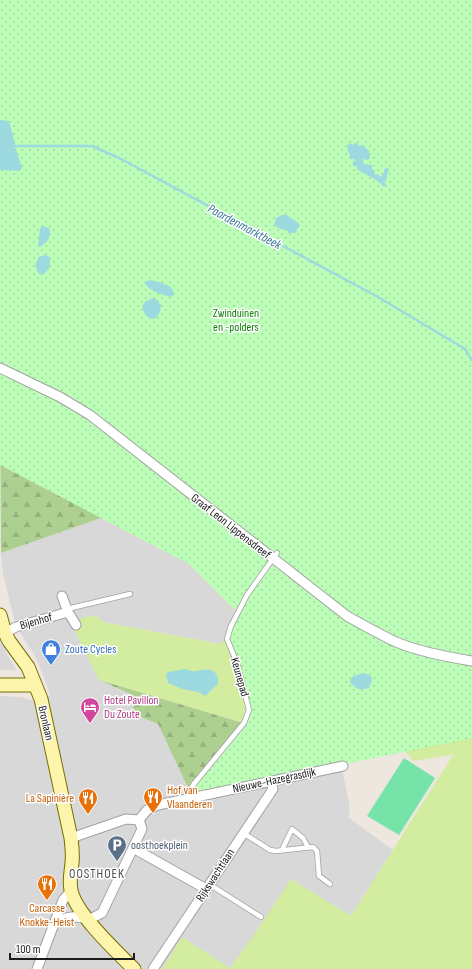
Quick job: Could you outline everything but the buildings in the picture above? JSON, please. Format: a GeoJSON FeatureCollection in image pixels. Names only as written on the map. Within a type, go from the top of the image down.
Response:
{"type":"FeatureCollection","features":[{"type":"Feature","properties":{"kind":"street","name":"Graaf Leon Lippensdreef"},"geometry":{"type":"LineString","coordinates":[[0,368],[60,397],[90,415],[275,555],[347,616],[397,642],[414,648],[472,661]]}},
{"type":"Feature","properties":{"kind":"street","name":"Bijenhof"},"geometry":{"type":"LineString","coordinates":[[62,596],[76,625]]}},
{"type":"Feature","properties":{"kind":"street","name":"Bijenhof"},"geometry":{"type":"LineString","coordinates":[[5,633],[16,627],[68,610]]}},
{"type":"Feature","properties":{"kind":"street","name":"Bronlaan"},"geometry":{"type":"LineString","coordinates":[[0,615],[5,633],[28,667],[40,700],[71,838]]}},
{"type":"Feature","properties":{"kind":"street"},"geometry":{"type":"LineString","coordinates":[[0,685],[35,685]]}},
{"type":"Feature","properties":{"kind":"street","name":"Nieuwe-Hazegrasdijk"},"geometry":{"type":"LineString","coordinates":[[139,820],[147,810],[192,797],[343,766]]}},
{"type":"Feature","properties":{"kind":"street","name":"Rijkswachtlaan"},"geometry":{"type":"LineString","coordinates":[[153,969],[273,789],[271,780]]}},
{"type":"Feature","properties":{"kind":"street"},"geometry":{"type":"LineString","coordinates":[[88,920],[102,913],[142,829],[139,820],[126,819],[71,838],[73,849],[70,877],[71,891],[75,902],[88,920],[98,933],[134,969]]}},
{"type":"Feature","properties":{"kind":"street"},"geometry":{"type":"LineString","coordinates":[[134,848],[208,886]]}},
{"type":"Feature","properties":{"kind":"street"},"geometry":{"type":"LineString","coordinates":[[37,969],[63,900],[71,891]]}},
{"type":"Feature","properties":{"kind":"street"},"geometry":{"type":"LineString","coordinates":[[55,922],[63,918],[71,917],[82,917],[88,920]]}},
{"type":"Feature","properties":{"kind":"lane","name":"Keunepad"},"geometry":{"type":"LineString","coordinates":[[192,797],[191,790],[193,785],[244,723],[247,717],[249,710],[237,663],[227,639],[247,595],[275,555]]}},
{"type":"Feature","properties":{"kind":"lane"},"geometry":{"type":"LineString","coordinates":[[68,610],[130,594]]}},
{"type":"Feature","properties":{"kind":"lane"},"geometry":{"type":"LineString","coordinates":[[282,850],[292,829],[303,838],[308,847]]}},
{"type":"Feature","properties":{"kind":"lane"},"geometry":{"type":"LineString","coordinates":[[243,833],[270,850],[313,846],[317,850],[319,876],[330,884]]}},
{"type":"Feature","properties":{"kind":"lane"},"geometry":{"type":"LineString","coordinates":[[208,886],[261,917]]}},
{"type":"Feature","properties":{"kind":"shaded area"},"geometry":{"type":"Polygon","coordinates":[[[101,518],[189,564],[237,612],[226,639],[220,644],[103,622],[96,615],[99,680],[137,697],[131,713],[158,724],[188,788],[187,801],[342,769],[349,803],[350,813],[348,817],[393,850],[317,969],[0,969],[0,696],[21,697],[31,700],[50,696],[34,654],[16,627],[3,574],[1,553],[101,518]]]}},
{"type":"Feature","properties":{"kind":"shaded area"},"geometry":{"type":"Polygon","coordinates":[[[0,641],[16,670],[0,670],[0,641]]]}},
{"type":"Feature","properties":{"kind":"green space","name":"Zwinduinen en -polders"},"geometry":{"type":"Polygon","coordinates":[[[0,0],[472,0],[472,738],[345,764],[200,791],[196,788],[199,777],[243,723],[248,710],[236,664],[226,639],[237,611],[189,564],[0,465],[0,0]]]}},
{"type":"Feature","properties":{"kind":"green space"},"geometry":{"type":"Polygon","coordinates":[[[0,373],[115,511],[101,518],[1,553],[0,373]]]}},
{"type":"Feature","properties":{"kind":"green space"},"geometry":{"type":"Polygon","coordinates":[[[101,518],[472,666],[472,969],[162,969],[182,937],[230,968],[291,879],[351,916],[453,755],[413,761],[405,751],[200,791],[196,788],[243,723],[99,680],[70,621],[96,615],[103,622],[220,644],[226,639],[237,612],[189,564],[101,518]]]}},
{"type":"Feature","properties":{"kind":"green space"},"geometry":{"type":"Polygon","coordinates":[[[99,680],[243,723],[188,788],[158,724],[131,713],[137,697],[99,680]]]}},
{"type":"Feature","properties":{"kind":"green space"},"geometry":{"type":"Polygon","coordinates":[[[404,758],[435,778],[399,835],[367,816],[404,758]]]}},
{"type":"Feature","properties":{"kind":"water"},"geometry":{"type":"Polygon","coordinates":[[[0,120],[9,121],[15,143],[14,147],[22,168],[20,171],[0,170],[0,120]]]}},
{"type":"Feature","properties":{"kind":"water"},"geometry":{"type":"Polygon","coordinates":[[[356,142],[359,146],[363,145],[369,151],[370,158],[363,160],[364,164],[372,165],[375,175],[377,174],[382,177],[382,173],[384,173],[386,167],[389,169],[385,183],[386,185],[384,187],[378,181],[352,165],[356,161],[349,159],[350,155],[348,146],[349,143],[353,145],[356,142]]]}},
{"type":"Feature","properties":{"kind":"water"},"geometry":{"type":"Polygon","coordinates":[[[282,215],[287,215],[299,224],[300,226],[296,233],[289,233],[288,231],[274,225],[276,218],[282,215]]]}},
{"type":"Feature","properties":{"kind":"water"},"geometry":{"type":"Polygon","coordinates":[[[43,226],[49,228],[50,234],[45,243],[38,247],[40,228],[43,226]]]}},
{"type":"Feature","properties":{"kind":"water"},"geometry":{"type":"Polygon","coordinates":[[[45,255],[50,259],[49,269],[44,274],[40,275],[36,268],[36,262],[39,257],[45,255]]]}},
{"type":"Feature","properties":{"kind":"water"},"geometry":{"type":"Polygon","coordinates":[[[151,280],[169,286],[174,294],[171,297],[160,294],[149,288],[144,282],[151,280]]]}},
{"type":"Feature","properties":{"kind":"water"},"geometry":{"type":"Polygon","coordinates":[[[155,298],[161,305],[160,312],[156,318],[151,319],[145,315],[142,306],[145,302],[155,298]]]}},
{"type":"Feature","properties":{"kind":"water"},"geometry":{"type":"Polygon","coordinates":[[[185,669],[192,671],[212,671],[216,674],[218,684],[205,696],[198,692],[182,689],[168,683],[166,675],[168,672],[185,669]]]}},
{"type":"Feature","properties":{"kind":"water"},"geometry":{"type":"Polygon","coordinates":[[[364,673],[371,676],[372,681],[369,688],[358,689],[350,682],[355,676],[364,673]]]}},
{"type":"Feature","properties":{"kind":"waterway","name":"Paardenmarktbeek"},"geometry":{"type":"LineString","coordinates":[[10,146],[92,146],[121,159],[378,297],[465,349],[472,360]]}},
{"type":"Feature","properties":{"kind":"place","name":"Zoute Cycles"},"geometry":{"type":"Point","coordinates":[51,666]}},
{"type":"Feature","properties":{"kind":"place","name":"Hotel Pavillon Du Zoute"},"geometry":{"type":"Point","coordinates":[90,724]}},
{"type":"Feature","properties":{"kind":"place","name":"Hof van Vlaanderen"},"geometry":{"type":"Point","coordinates":[153,814]}},
{"type":"Feature","properties":{"kind":"place","name":"La Sapinière"},"geometry":{"type":"Point","coordinates":[88,815]}},
{"type":"Feature","properties":{"kind":"place","name":"oosthoekplein"},"geometry":{"type":"Point","coordinates":[117,862]}},
{"type":"Feature","properties":{"kind":"place","name":"Carcasse Knokke-Heist"},"geometry":{"type":"Point","coordinates":[47,901]}},
{"type":"Feature","properties":{"kind":"district","name":"OOSTHOEK"},"geometry":{"type":"Point","coordinates":[97,873]}}]}
